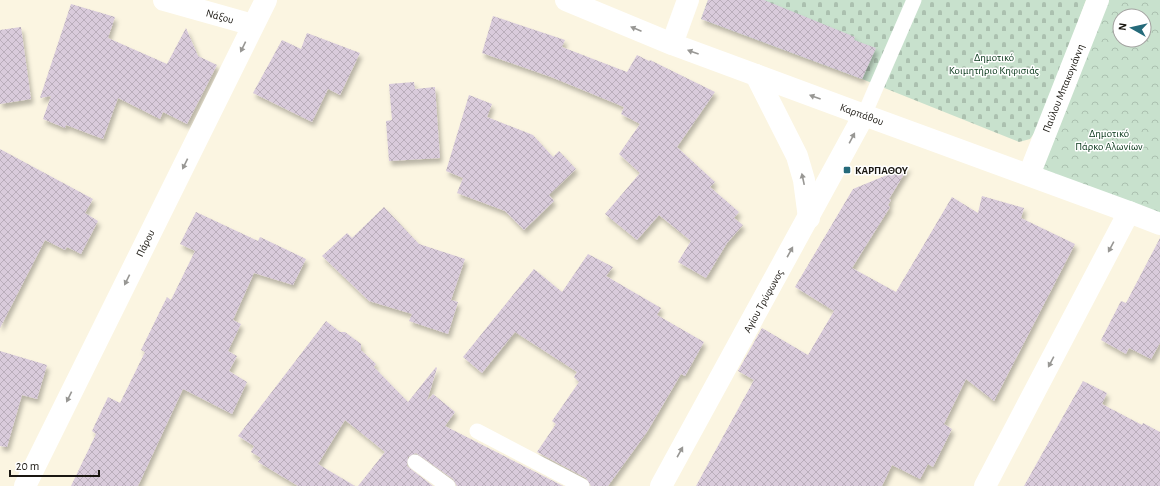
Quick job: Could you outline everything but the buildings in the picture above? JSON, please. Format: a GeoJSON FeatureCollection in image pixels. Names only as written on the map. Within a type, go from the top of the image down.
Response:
{"type":"FeatureCollection","features":[{"type":"Feature","properties":{"kind":"main road","name":"Πάρου"},"geometry":{"type":"LineString","coordinates":[[25,486],[266,0]]}},
{"type":"Feature","properties":{"kind":"main road","name":"Καρπάθου"},"geometry":{"type":"LineString","coordinates":[[566,0],[672,44],[1160,224]]}},
{"type":"Feature","properties":{"kind":"main road"},"geometry":{"type":"LineString","coordinates":[[672,44],[688,0]]}},
{"type":"Feature","properties":{"kind":"main road","name":"Παύλου Μπακογιάννη"},"geometry":{"type":"LineString","coordinates":[[1029,176],[1098,0]]}},
{"type":"Feature","properties":{"kind":"main road","name":"Νάξου"},"geometry":{"type":"LineString","coordinates":[[169,1],[254,25]]}},
{"type":"Feature","properties":{"kind":"main road"},"geometry":{"type":"LineString","coordinates":[[756,75],[797,156],[804,180],[809,218]]}},
{"type":"Feature","properties":{"kind":"main road","name":"Αγίου Τρύφωνος"},"geometry":{"type":"LineString","coordinates":[[661,486],[864,115]]}},
{"type":"Feature","properties":{"kind":"main road"},"geometry":{"type":"LineString","coordinates":[[985,486],[1129,212]]}},
{"type":"Feature","properties":{"kind":"lane"},"geometry":{"type":"LineString","coordinates":[[864,115],[914,0]]}},
{"type":"Feature","properties":{"kind":"lane"},"geometry":{"type":"LineString","coordinates":[[477,431],[582,486]]}},
{"type":"Feature","properties":{"kind":"lane"},"geometry":{"type":"LineString","coordinates":[[415,462],[448,486]]}},
{"type":"Feature","properties":{"kind":"green space","name":"Δημοτικό Κοιμητήριο Κηφισιάς"},"geometry":{"type":"Polygon","coordinates":[[[708,0],[1086,0],[1040,125],[1030,139],[1019,142],[862,79],[701,19],[708,0]]]}},
{"type":"Feature","properties":{"kind":"green space","name":"Δημοτικό Πάρκο Αλωνίων"},"geometry":{"type":"Polygon","coordinates":[[[1109,0],[1160,0],[1160,215],[1042,169],[1109,0]]]}},
{"type":"Feature","properties":{"kind":"place","name":"ΚΑΡΠΑΘΟΥ"},"geometry":{"type":"Point","coordinates":[847,170]}}]}
